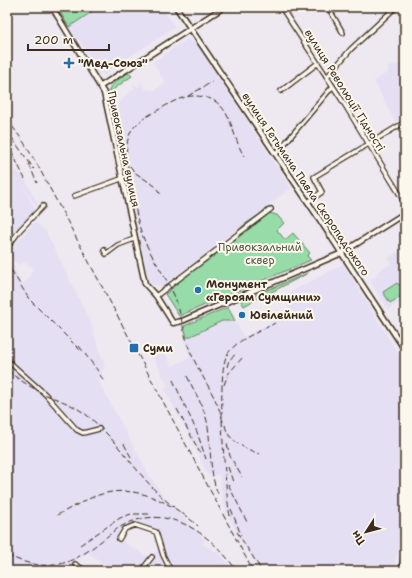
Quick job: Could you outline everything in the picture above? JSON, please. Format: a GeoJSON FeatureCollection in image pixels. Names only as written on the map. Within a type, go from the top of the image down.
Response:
{"type":"FeatureCollection","features":[{"type":"Feature","properties":{"kind":"main road","name":"Привокзальна вулиця"},"geometry":{"type":"LineString","coordinates":[[52,7],[101,86],[145,284],[156,296]]}},
{"type":"Feature","properties":{"kind":"main road","name":"вулиця Гетьмана Павла Скоропадського"},"geometry":{"type":"LineString","coordinates":[[176,7],[276,154],[405,350]]}},
{"type":"Feature","properties":{"kind":"main road"},"geometry":{"type":"LineString","coordinates":[[101,86],[224,7]]}},
{"type":"Feature","properties":{"kind":"main road"},"geometry":{"type":"LineString","coordinates":[[156,296],[171,322],[176,324],[342,253],[405,213]]}},
{"type":"Feature","properties":{"kind":"street","name":"вулиця Революції Гідності"},"geometry":{"type":"LineString","coordinates":[[282,7],[327,76],[405,204]]}},
{"type":"Feature","properties":{"kind":"street"},"geometry":{"type":"LineString","coordinates":[[328,7],[343,33]]}},
{"type":"Feature","properties":{"kind":"street"},"geometry":{"type":"LineString","coordinates":[[327,76],[350,49],[396,7]]}},
{"type":"Feature","properties":{"kind":"street"},"geometry":{"type":"LineString","coordinates":[[282,91],[318,62]]}},
{"type":"Feature","properties":{"kind":"street"},"geometry":{"type":"LineString","coordinates":[[276,154],[333,86]]}},
{"type":"Feature","properties":{"kind":"street"},"geometry":{"type":"LineString","coordinates":[[308,202],[322,192],[314,177],[405,122]]}},
{"type":"Feature","properties":{"kind":"street"},"geometry":{"type":"LineString","coordinates":[[74,196],[121,179]]}},
{"type":"Feature","properties":{"kind":"street"},"geometry":{"type":"LineString","coordinates":[[7,248],[20,230],[42,206]]}},
{"type":"Feature","properties":{"kind":"street"},"geometry":{"type":"LineString","coordinates":[[156,296],[271,209]]}},
{"type":"Feature","properties":{"kind":"street"},"geometry":{"type":"LineString","coordinates":[[104,250],[106,254],[118,245],[134,238]]}},
{"type":"Feature","properties":{"kind":"street"},"geometry":{"type":"LineString","coordinates":[[7,360],[45,394],[77,430],[83,433],[99,429]]}},
{"type":"Feature","properties":{"kind":"street"},"geometry":{"type":"LineString","coordinates":[[119,539],[125,529],[135,525],[156,532],[163,555],[171,571]]}},
{"type":"Feature","properties":{"kind":"street"},"geometry":{"type":"LineString","coordinates":[[401,571],[405,551]]}},
{"type":"Feature","properties":{"kind":"street"},"geometry":{"type":"LineString","coordinates":[[141,571],[152,557]]}},
{"type":"Feature","properties":{"kind":"street"},"geometry":{"type":"LineString","coordinates":[[75,564],[86,571]]}},
{"type":"Feature","properties":{"kind":"shaded area"},"geometry":{"type":"Polygon","coordinates":[[[99,7],[162,7],[175,27],[108,71],[109,73],[104,76],[102,73],[99,75],[89,58],[90,57],[79,40],[77,41],[69,27],[99,7]]]}},
{"type":"Feature","properties":{"kind":"shaded area"},"geometry":{"type":"Polygon","coordinates":[[[187,39],[197,44],[291,188],[162,287],[149,283],[114,110],[126,95],[135,89],[132,85],[135,84],[137,87],[140,85],[140,81],[146,89],[154,90],[165,83],[153,62],[187,39]]]}},
{"type":"Feature","properties":{"kind":"shaded area"},"geometry":{"type":"Polygon","coordinates":[[[405,61],[405,116],[395,122],[374,81],[388,72],[388,66],[400,64],[405,61]]]}},
{"type":"Feature","properties":{"kind":"shaded area"},"geometry":{"type":"Polygon","coordinates":[[[7,157],[15,172],[18,171],[26,181],[38,204],[36,206],[22,184],[35,209],[7,242],[7,157]]]}},
{"type":"Feature","properties":{"kind":"shaded area"},"geometry":{"type":"Polygon","coordinates":[[[35,222],[46,231],[90,321],[105,366],[98,380],[149,475],[165,498],[205,540],[202,543],[216,552],[217,550],[234,571],[113,571],[88,553],[77,559],[70,571],[7,571],[7,253],[35,222]],[[10,259],[21,284],[26,281],[34,268],[23,262],[20,265],[10,259]],[[135,525],[125,529],[119,539],[148,557],[161,548],[156,532],[135,525]]]}},
{"type":"Feature","properties":{"kind":"shaded area"},"geometry":{"type":"Polygon","coordinates":[[[405,248],[405,299],[388,309],[369,280],[378,275],[376,273],[391,263],[388,258],[405,248]]]}},
{"type":"Feature","properties":{"kind":"shaded area"},"geometry":{"type":"Polygon","coordinates":[[[343,264],[405,364],[405,535],[400,543],[393,571],[259,571],[247,547],[244,548],[227,513],[222,498],[219,475],[208,476],[194,445],[164,388],[168,386],[149,350],[156,347],[157,350],[162,347],[172,366],[190,357],[184,341],[193,335],[222,322],[229,321],[237,323],[244,337],[291,312],[283,296],[343,264]]]}},
{"type":"Feature","properties":{"kind":"green space"},"geometry":{"type":"Polygon","coordinates":[[[57,7],[99,7],[69,27],[57,7]]]}},
{"type":"Feature","properties":{"kind":"green space"},"geometry":{"type":"Polygon","coordinates":[[[128,73],[132,76],[115,88],[112,93],[114,103],[110,106],[109,89],[117,80],[128,73]]]}},
{"type":"Feature","properties":{"kind":"green space","name":"Привокзальний сквер"},"geometry":{"type":"Polygon","coordinates":[[[266,208],[268,209],[264,217],[269,213],[277,215],[284,223],[277,230],[285,240],[293,233],[310,253],[307,256],[311,260],[179,316],[165,294],[172,289],[171,284],[174,280],[200,260],[203,259],[204,263],[218,253],[218,250],[236,239],[235,235],[241,227],[266,208]]]}},
{"type":"Feature","properties":{"kind":"green space"},"geometry":{"type":"Polygon","coordinates":[[[308,273],[264,296],[263,294],[244,306],[241,301],[308,273]]]}},
{"type":"Feature","properties":{"kind":"green space"},"geometry":{"type":"Polygon","coordinates":[[[405,282],[405,294],[390,303],[383,292],[397,283],[399,285],[405,282]]]}},
{"type":"Feature","properties":{"kind":"green space"},"geometry":{"type":"Polygon","coordinates":[[[228,307],[235,321],[222,321],[187,338],[184,326],[228,307]]]}},
{"type":"Feature","properties":{"kind":"railway"},"geometry":{"type":"LineString","coordinates":[[188,96],[212,82]]}},
{"type":"Feature","properties":{"kind":"railway"},"geometry":{"type":"LineString","coordinates":[[223,422],[213,395],[188,346],[174,295],[150,252],[141,231],[137,218],[128,167],[127,143],[131,131],[142,120],[176,100],[194,96],[207,98],[216,102],[223,109],[228,117],[239,147],[244,156]]}},
{"type":"Feature","properties":{"kind":"railway"},"geometry":{"type":"LineString","coordinates":[[7,119],[23,141],[38,166],[253,571]]}},
{"type":"Feature","properties":{"kind":"railway"},"geometry":{"type":"LineString","coordinates":[[7,131],[34,169]]}},
{"type":"Feature","properties":{"kind":"railway"},"geometry":{"type":"LineString","coordinates":[[7,142],[25,179]]}},
{"type":"Feature","properties":{"kind":"railway"},"geometry":{"type":"LineString","coordinates":[[29,164],[37,183]]}},
{"type":"Feature","properties":{"kind":"railway"},"geometry":{"type":"LineString","coordinates":[[130,166],[134,172],[155,186],[162,196]]}},
{"type":"Feature","properties":{"kind":"railway"},"geometry":{"type":"LineString","coordinates":[[7,263],[29,299],[80,350]]}},
{"type":"Feature","properties":{"kind":"railway"},"geometry":{"type":"LineString","coordinates":[[230,516],[222,432],[222,384],[224,366],[227,355],[231,349],[242,340],[275,323]]}},
{"type":"Feature","properties":{"kind":"railway"},"geometry":{"type":"LineString","coordinates":[[79,346],[98,371],[104,382]]}},
{"type":"Feature","properties":{"kind":"railway"},"geometry":{"type":"LineString","coordinates":[[227,367],[229,360],[236,354]]}},
{"type":"Feature","properties":{"kind":"railway"},"geometry":{"type":"LineString","coordinates":[[224,385],[228,374],[243,357]]}},
{"type":"Feature","properties":{"kind":"railway"},"geometry":{"type":"LineString","coordinates":[[7,370],[36,390],[84,413],[108,435],[150,485],[174,507]]}},
{"type":"Feature","properties":{"kind":"railway"},"geometry":{"type":"LineString","coordinates":[[187,376],[201,404],[207,421],[213,478],[219,496]]}},
{"type":"Feature","properties":{"kind":"railway"},"geometry":{"type":"LineString","coordinates":[[173,380],[197,432],[206,459]]}},
{"type":"Feature","properties":{"kind":"railway"},"geometry":{"type":"LineString","coordinates":[[177,409],[200,453]]}},
{"type":"Feature","properties":{"kind":"railway"},"geometry":{"type":"LineString","coordinates":[[225,425],[233,440],[243,447],[259,454]]}},
{"type":"Feature","properties":{"kind":"railway"},"geometry":{"type":"LineString","coordinates":[[124,444],[132,459]]}},
{"type":"Feature","properties":{"kind":"railway"},"geometry":{"type":"LineString","coordinates":[[227,444],[230,456],[242,477]]}},
{"type":"Feature","properties":{"kind":"railway"},"geometry":{"type":"LineString","coordinates":[[228,467],[233,482]]}},
{"type":"Feature","properties":{"kind":"railway"},"geometry":{"type":"LineString","coordinates":[[228,484],[247,522]]}},
{"type":"Feature","properties":{"kind":"railway"},"geometry":{"type":"LineString","coordinates":[[57,515],[102,494],[129,492],[141,494],[166,503],[198,526]]}},
{"type":"Feature","properties":{"kind":"railway"},"geometry":{"type":"LineString","coordinates":[[231,509],[241,535]]}},
{"type":"Feature","properties":{"kind":"railway"},"geometry":{"type":"LineString","coordinates":[[80,545],[120,518],[131,514],[149,514]]}},
{"type":"Feature","properties":{"kind":"railway"},"geometry":{"type":"LineString","coordinates":[[7,555],[40,565],[53,565],[68,562],[83,554],[117,529],[135,521],[152,517],[169,519],[184,524],[200,533],[226,557],[237,571]]}},
{"type":"Feature","properties":{"kind":"railway"},"geometry":{"type":"LineString","coordinates":[[237,532],[262,571]]}},
{"type":"Feature","properties":{"kind":"place","name":"\"Мед-Союз\""},"geometry":{"type":"Point","coordinates":[69,63]}},
{"type":"Feature","properties":{"kind":"place","name":"Монумент «Героям Сумщини»"},"geometry":{"type":"Point","coordinates":[198,290]}},
{"type":"Feature","properties":{"kind":"place","name":"Ювілейний"},"geometry":{"type":"Point","coordinates":[242,315]}},
{"type":"Feature","properties":{"kind":"place","name":"Суми"},"geometry":{"type":"Point","coordinates":[134,348]}}]}
